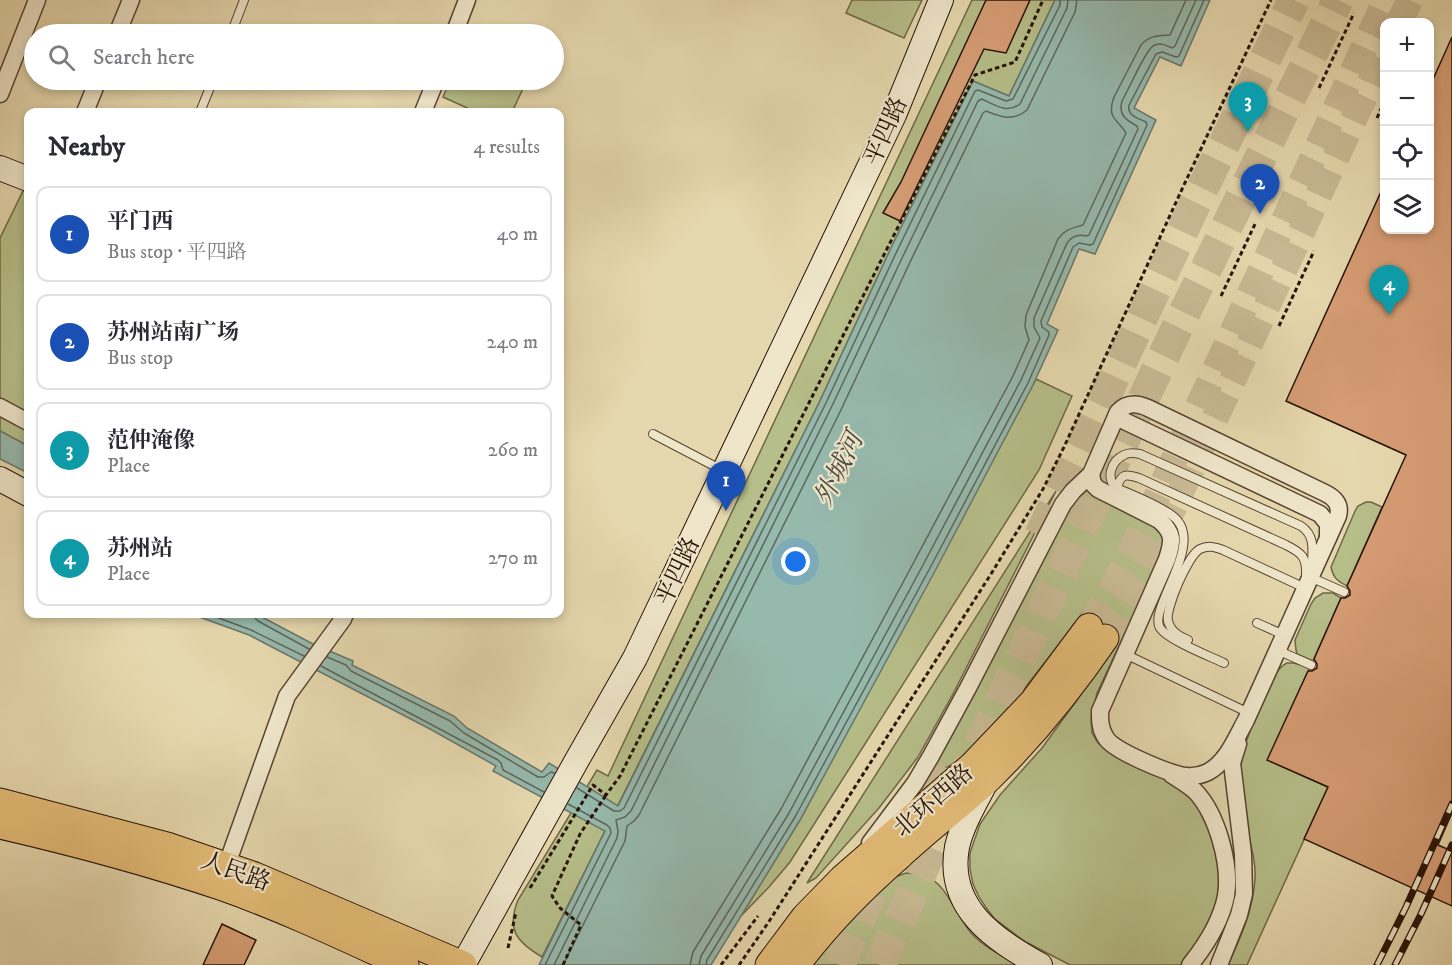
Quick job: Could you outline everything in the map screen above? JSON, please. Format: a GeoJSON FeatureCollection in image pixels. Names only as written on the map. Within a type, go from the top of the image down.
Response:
{"type":"FeatureCollection","features":[{"type":"Feature","properties":{"kind":"main road","name":"平四路"},"geometry":{"type":"LineString","coordinates":[[463,965],[636,658],[894,115],[941,0]]}},
{"type":"Feature","properties":{"kind":"main road"},"geometry":{"type":"LineString","coordinates":[[0,168],[24,177]]}},
{"type":"Feature","properties":{"kind":"main road"},"geometry":{"type":"LineString","coordinates":[[0,479],[24,492]]}},
{"type":"Feature","properties":{"kind":"main road","name":"北环西路"},"geometry":{"type":"LineString","coordinates":[[769,965],[805,917],[846,875],[972,766],[1033,702],[1107,640]]}},
{"type":"Feature","properties":{"kind":"main road","name":"北环西路"},"geometry":{"type":"LineString","coordinates":[[796,965],[856,895],[987,779],[1019,747],[1049,714],[1107,640]]}},
{"type":"Feature","properties":{"kind":"main road"},"geometry":{"type":"LineString","coordinates":[[987,779],[968,817],[957,846],[955,868],[959,890],[972,914],[991,934],[1040,965]]}},
{"type":"Feature","properties":{"kind":"main road","name":"人民路"},"geometry":{"type":"LineString","coordinates":[[0,802],[167,846],[259,878],[463,965]]}},
{"type":"Feature","properties":{"kind":"main road","name":"人民路"},"geometry":{"type":"LineString","coordinates":[[0,825],[92,848],[220,887],[315,924],[405,965]]}},
{"type":"Feature","properties":{"kind":"street"},"geometry":{"type":"LineString","coordinates":[[27,24],[37,0]]}},
{"type":"Feature","properties":{"kind":"street"},"geometry":{"type":"LineString","coordinates":[[121,24],[131,0]]}},
{"type":"Feature","properties":{"kind":"street"},"geometry":{"type":"LineString","coordinates":[[458,24],[467,0]]}},
{"type":"Feature","properties":{"kind":"street"},"geometry":{"type":"LineString","coordinates":[[0,93],[24,33]]}},
{"type":"Feature","properties":{"kind":"street"},"geometry":{"type":"LineString","coordinates":[[87,108],[94,90]]}},
{"type":"Feature","properties":{"kind":"street"},"geometry":{"type":"LineString","coordinates":[[425,108],[432,90]]}},
{"type":"Feature","properties":{"kind":"street"},"geometry":{"type":"LineString","coordinates":[[846,875],[915,783],[968,688],[1063,504],[1091,474],[1116,417],[1128,404],[1144,406],[1331,496],[1338,504],[1339,512],[1328,539],[1247,716],[1225,756],[1218,765],[1208,771],[1181,776],[1121,750],[1107,740],[1100,726],[1107,640],[1167,559],[1172,540],[1165,525],[1159,520],[1109,490],[1093,484],[1091,474]]}},
{"type":"Feature","properties":{"kind":"street"},"geometry":{"type":"LineString","coordinates":[[0,406],[24,420]]}},
{"type":"Feature","properties":{"kind":"street"},"geometry":{"type":"LineString","coordinates":[[226,867],[287,696],[343,618]]}},
{"type":"Feature","properties":{"kind":"street"},"geometry":{"type":"LineString","coordinates":[[1219,965],[1239,915],[1244,894],[1243,854],[1232,763],[1247,716]]}},
{"type":"Feature","properties":{"kind":"street"},"geometry":{"type":"LineString","coordinates":[[1161,768],[1187,784],[1199,797],[1212,818],[1224,855],[1226,894],[1222,910],[1216,926],[1190,965]]}},
{"type":"Feature","properties":{"kind":"lane"},"geometry":{"type":"LineString","coordinates":[[235,24],[244,0]]}},
{"type":"Feature","properties":{"kind":"lane"},"geometry":{"type":"LineString","coordinates":[[202,108],[209,90]]}},
{"type":"Feature","properties":{"kind":"lane"},"geometry":{"type":"LineString","coordinates":[[653,434],[724,471]]}},
{"type":"Feature","properties":{"kind":"lane"},"geometry":{"type":"LineString","coordinates":[[1109,490],[1112,466],[1124,455],[1140,454],[1301,526],[1310,535],[1313,545],[1308,582]]}},
{"type":"Feature","properties":{"kind":"lane"},"geometry":{"type":"LineString","coordinates":[[1109,490],[1122,477],[1127,475],[1139,478],[1297,551],[1302,554],[1306,564],[1308,582]]}},
{"type":"Feature","properties":{"kind":"lane"},"geometry":{"type":"LineString","coordinates":[[1109,490],[1172,514],[1180,522],[1183,547],[1178,569],[1158,614],[1161,629],[1177,640],[1225,660],[1171,630],[1167,618],[1189,561],[1197,550],[1205,547],[1214,547],[1308,582],[1344,592]]}},
{"type":"Feature","properties":{"kind":"lane"},"geometry":{"type":"LineString","coordinates":[[1257,623],[1311,665]]}},
{"type":"Feature","properties":{"kind":"lane"},"geometry":{"type":"LineString","coordinates":[[1107,640],[1247,716]]}},
{"type":"Feature","properties":{"kind":"path"},"geometry":{"type":"LineString","coordinates":[[563,965],[581,925],[560,908],[552,896],[580,834],[620,776],[975,75],[1015,62],[1043,0]]}},
{"type":"Feature","properties":{"kind":"path"},"geometry":{"type":"LineString","coordinates":[[739,965],[963,618],[1043,489],[1271,0]]}},
{"type":"Feature","properties":{"kind":"path"},"geometry":{"type":"LineString","coordinates":[[1319,88],[1354,13]]}},
{"type":"Feature","properties":{"kind":"path"},"geometry":{"type":"LineString","coordinates":[[1377,118],[1380,111]]}},
{"type":"Feature","properties":{"kind":"path"},"geometry":{"type":"LineString","coordinates":[[1221,296],[1256,222]]}},
{"type":"Feature","properties":{"kind":"path"},"geometry":{"type":"LineString","coordinates":[[1279,326],[1314,251]]}},
{"type":"Feature","properties":{"kind":"path"},"geometry":{"type":"LineString","coordinates":[[528,892],[592,785],[606,795]]}},
{"type":"Feature","properties":{"kind":"path"},"geometry":{"type":"LineString","coordinates":[[507,948],[516,912]]}},
{"type":"Feature","properties":{"kind":"path"},"geometry":{"type":"LineString","coordinates":[[721,965],[758,916]]}},
{"type":"Feature","properties":{"kind":"green space"},"geometry":{"type":"Polygon","coordinates":[[[852,0],[922,0],[904,38],[846,13],[852,0]]]}},
{"type":"Feature","properties":{"kind":"green space"},"geometry":{"type":"Polygon","coordinates":[[[972,0],[1055,0],[1009,96],[973,81],[891,248],[819,403],[542,957],[526,946],[516,934],[513,919],[518,900],[597,770],[608,776],[972,0]]]}},
{"type":"Feature","properties":{"kind":"green space"},"geometry":{"type":"Polygon","coordinates":[[[446,90],[522,90],[514,108],[467,108],[443,97],[446,90]]]}},
{"type":"Feature","properties":{"kind":"green space"},"geometry":{"type":"Polygon","coordinates":[[[24,191],[24,444],[0,431],[0,238],[24,191]]]}},
{"type":"Feature","properties":{"kind":"green space"},"geometry":{"type":"Polygon","coordinates":[[[1036,379],[1072,396],[1039,470],[790,862],[741,916],[800,820],[1036,379]]]}},
{"type":"Feature","properties":{"kind":"green space"},"geometry":{"type":"Polygon","coordinates":[[[1086,489],[1158,526],[1164,539],[1159,560],[1097,693],[1091,719],[1092,733],[1098,743],[1157,772],[1195,800],[1219,853],[1219,883],[1212,917],[1205,933],[1180,965],[1070,965],[1024,941],[995,919],[979,897],[970,869],[970,853],[980,824],[1000,795],[1042,748],[1119,637],[1084,611],[1020,693],[979,740],[943,769],[934,767],[1068,506],[1086,489]]]}},
{"type":"Feature","properties":{"kind":"green space"},"geometry":{"type":"Polygon","coordinates":[[[1056,491],[954,692],[918,757],[879,808],[816,878],[807,883],[1056,491]]]}},
{"type":"Feature","properties":{"kind":"green space"},"geometry":{"type":"Polygon","coordinates":[[[1366,502],[1382,507],[1347,586],[1336,578],[1331,567],[1355,511],[1358,506],[1366,502]]]}},
{"type":"Feature","properties":{"kind":"green space"},"geometry":{"type":"Polygon","coordinates":[[[1323,593],[1333,593],[1341,598],[1313,661],[1297,654],[1295,640],[1311,604],[1323,593]]]}},
{"type":"Feature","properties":{"kind":"green space"},"geometry":{"type":"Polygon","coordinates":[[[1287,663],[1310,667],[1268,760],[1328,787],[1247,965],[1228,965],[1249,912],[1255,879],[1254,858],[1242,796],[1242,756],[1272,680],[1287,663]]]}},
{"type":"Feature","properties":{"kind":"green space"},"geometry":{"type":"Polygon","coordinates":[[[906,873],[922,874],[932,879],[945,892],[976,938],[1018,965],[812,965],[839,931],[889,879],[906,873]]]}},
{"type":"Feature","properties":{"kind":"water","name":"外城河"},"geometry":{"type":"Polygon","coordinates":[[[1055,0],[1210,0],[1181,66],[1160,57],[1134,108],[1156,120],[1095,254],[1079,249],[1047,324],[1058,330],[1033,385],[800,820],[711,965],[539,965],[605,831],[493,771],[496,766],[430,729],[249,635],[202,618],[264,618],[313,644],[353,661],[352,665],[454,716],[467,728],[542,772],[549,763],[618,806],[819,403],[891,248],[973,81],[1009,96],[1055,0]]]}},
{"type":"Feature","properties":{"kind":"water"},"geometry":{"type":"Polygon","coordinates":[[[0,431],[24,444],[24,471],[0,459],[0,431]]]}},
{"type":"Feature","properties":{"kind":"building"},"geometry":{"type":"Polygon","coordinates":[[[986,0],[1030,0],[1006,53],[984,49],[900,221],[883,213],[901,182],[986,0]]]}},
{"type":"Feature","properties":{"kind":"building"},"geometry":{"type":"Polygon","coordinates":[[[1452,37],[1452,813],[1438,845],[1452,851],[1452,906],[1304,839],[1328,787],[1267,760],[1308,671],[1317,668],[1314,659],[1341,598],[1350,595],[1347,586],[1406,455],[1286,401],[1380,194],[1380,234],[1434,234],[1434,77],[1452,37]]]}},
{"type":"Feature","properties":{"kind":"building"},"geometry":{"type":"Polygon","coordinates":[[[222,924],[256,940],[244,965],[203,965],[222,924]]]}},
{"type":"Feature","properties":{"kind":"tunnel"},"geometry":{"type":"LineString","coordinates":[[1040,536],[1195,204],[1294,0]]}},
{"type":"Feature","properties":{"kind":"tunnel"},"geometry":{"type":"LineString","coordinates":[[880,965],[947,814],[1176,330],[1338,0]]}},
{"type":"Feature","properties":{"kind":"tunnel"},"geometry":{"type":"LineString","coordinates":[[1089,627],[1113,588],[1135,544],[1386,0]]}},
{"type":"Feature","properties":{"kind":"tunnel"},"geometry":{"type":"LineString","coordinates":[[1401,18],[1410,0]]}},
{"type":"Feature","properties":{"kind":"tunnel"},"geometry":{"type":"LineString","coordinates":[[1105,638],[1128,601],[1151,556],[1380,63]]}},
{"type":"Feature","properties":{"kind":"tunnel"},"geometry":{"type":"LineString","coordinates":[[840,965],[847,945],[940,749]]}},
{"type":"Feature","properties":{"kind":"railway"},"geometry":{"type":"LineString","coordinates":[[1377,965],[1452,804]]}},
{"type":"Feature","properties":{"kind":"railway"},"geometry":{"type":"LineString","coordinates":[[1395,965],[1452,845]]}},
{"type":"Feature","properties":{"kind":"place","name":"范仲淹像"},"geometry":{"type":"Point","coordinates":[1248,132]}},
{"type":"Feature","properties":{"kind":"place","name":"苏州站南广场"},"geometry":{"type":"Point","coordinates":[1260,214]}},
{"type":"Feature","properties":{"kind":"place","name":"苏州站"},"geometry":{"type":"Point","coordinates":[1389,315]}},
{"type":"Feature","properties":{"kind":"place","name":"平门西"},"geometry":{"type":"Point","coordinates":[726,511]}}]}
